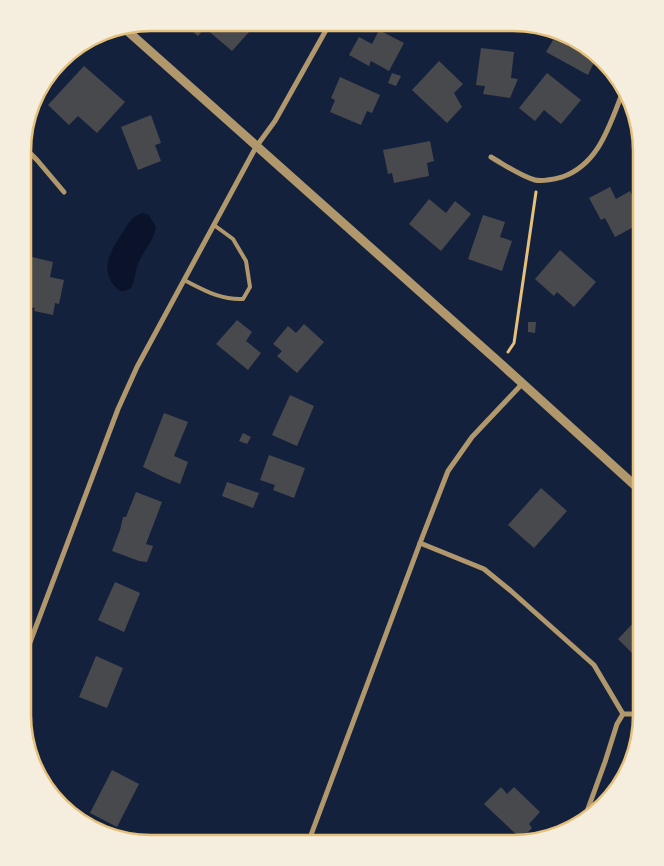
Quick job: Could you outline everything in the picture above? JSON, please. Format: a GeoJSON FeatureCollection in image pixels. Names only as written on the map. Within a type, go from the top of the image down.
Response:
{"type":"FeatureCollection","features":[{"type":"Feature","properties":{"kind":"street"},"geometry":{"type":"LineString","coordinates":[[31,640],[118,409],[137,367],[256,147],[275,121],[325,32]]}},
{"type":"Feature","properties":{"kind":"street"},"geometry":{"type":"LineString","coordinates":[[130,34],[500,362],[632,483]]}},
{"type":"Feature","properties":{"kind":"street"},"geometry":{"type":"LineString","coordinates":[[491,157],[523,175],[537,180],[555,179],[571,174],[587,163],[598,150],[620,98]]}},
{"type":"Feature","properties":{"kind":"street"},"geometry":{"type":"LineString","coordinates":[[31,154],[64,192]]}},
{"type":"Feature","properties":{"kind":"street"},"geometry":{"type":"LineString","coordinates":[[311,835],[448,472],[472,437],[523,383]]}},
{"type":"Feature","properties":{"kind":"street"},"geometry":{"type":"LineString","coordinates":[[420,543],[484,569],[511,591],[594,665],[623,714]]}},
{"type":"Feature","properties":{"kind":"street"},"geometry":{"type":"LineString","coordinates":[[623,714],[632,714]]}},
{"type":"Feature","properties":{"kind":"street"},"geometry":{"type":"LineString","coordinates":[[588,807],[617,724],[623,714]]}},
{"type":"Feature","properties":{"kind":"lane"},"geometry":{"type":"LineString","coordinates":[[184,280],[229,300],[243,299],[250,286],[246,261],[233,239],[214,225]]}},
{"type":"Feature","properties":{"kind":"path"},"geometry":{"type":"LineString","coordinates":[[500,362],[514,343],[537,180]]}},
{"type":"Feature","properties":{"kind":"water"},"geometry":{"type":"Polygon","coordinates":[[[143,213],[149,215],[156,227],[155,232],[138,264],[131,288],[120,291],[109,278],[107,271],[110,256],[130,221],[143,213]]]}},
{"type":"Feature","properties":{"kind":"building"},"geometry":{"type":"Polygon","coordinates":[[[378,31],[404,43],[389,71],[371,61],[369,66],[349,55],[359,37],[372,44],[378,31]]]}},
{"type":"Feature","properties":{"kind":"building"},"geometry":{"type":"Polygon","coordinates":[[[193,32],[202,32],[198,36],[193,32]]]}},
{"type":"Feature","properties":{"kind":"building"},"geometry":{"type":"Polygon","coordinates":[[[209,32],[249,32],[232,51],[209,32]]]}},
{"type":"Feature","properties":{"kind":"building"},"geometry":{"type":"Polygon","coordinates":[[[554,39],[573,47],[594,63],[588,75],[546,52],[554,39]]]}},
{"type":"Feature","properties":{"kind":"building"},"geometry":{"type":"Polygon","coordinates":[[[481,48],[514,52],[511,78],[518,79],[510,98],[483,94],[485,86],[476,85],[481,48]]]}},
{"type":"Feature","properties":{"kind":"building"},"geometry":{"type":"Polygon","coordinates":[[[439,61],[463,84],[454,93],[462,107],[447,123],[412,90],[439,61]]]}},
{"type":"Feature","properties":{"kind":"building"},"geometry":{"type":"Polygon","coordinates":[[[84,66],[125,102],[97,133],[78,116],[69,125],[48,105],[84,66]]]}},
{"type":"Feature","properties":{"kind":"building"},"geometry":{"type":"Polygon","coordinates":[[[392,73],[401,76],[396,86],[388,83],[392,73]]]}},
{"type":"Feature","properties":{"kind":"building"},"geometry":{"type":"Polygon","coordinates":[[[547,73],[581,100],[561,124],[544,110],[535,121],[519,108],[547,73]]]}},
{"type":"Feature","properties":{"kind":"building"},"geometry":{"type":"Polygon","coordinates":[[[340,77],[380,95],[372,113],[367,111],[361,125],[330,112],[335,100],[331,98],[340,77]]]}},
{"type":"Feature","properties":{"kind":"building"},"geometry":{"type":"Polygon","coordinates":[[[151,115],[161,143],[155,145],[161,161],[138,170],[121,127],[151,115]]]}},
{"type":"Feature","properties":{"kind":"building"},"geometry":{"type":"Polygon","coordinates":[[[430,141],[434,161],[427,163],[429,176],[394,183],[392,173],[388,174],[383,150],[430,141]]]}},
{"type":"Feature","properties":{"kind":"building"},"geometry":{"type":"Polygon","coordinates":[[[610,187],[616,199],[630,191],[633,197],[633,227],[615,237],[605,218],[601,220],[589,198],[610,187]]]}},
{"type":"Feature","properties":{"kind":"building"},"geometry":{"type":"Polygon","coordinates":[[[429,199],[446,213],[455,201],[471,214],[441,251],[409,224],[429,199]]]}},
{"type":"Feature","properties":{"kind":"building"},"geometry":{"type":"Polygon","coordinates":[[[483,215],[505,222],[500,237],[512,241],[502,271],[468,259],[483,215]]]}},
{"type":"Feature","properties":{"kind":"building"},"geometry":{"type":"Polygon","coordinates":[[[560,250],[596,282],[574,307],[557,292],[554,296],[535,279],[560,250]]]}},
{"type":"Feature","properties":{"kind":"building"},"geometry":{"type":"Polygon","coordinates":[[[32,257],[53,262],[50,277],[64,280],[59,304],[55,303],[53,315],[34,311],[35,308],[31,307],[32,257]]]}},
{"type":"Feature","properties":{"kind":"building"},"geometry":{"type":"Polygon","coordinates":[[[237,320],[252,332],[246,341],[261,353],[248,370],[216,344],[237,320]]]}},
{"type":"Feature","properties":{"kind":"building"},"geometry":{"type":"Polygon","coordinates":[[[528,322],[536,322],[535,333],[528,332],[528,322]]]}},
{"type":"Feature","properties":{"kind":"building"},"geometry":{"type":"Polygon","coordinates":[[[304,324],[324,342],[297,373],[277,356],[282,351],[273,344],[288,326],[296,333],[304,324]]]}},
{"type":"Feature","properties":{"kind":"building"},"geometry":{"type":"Polygon","coordinates":[[[290,395],[314,406],[297,446],[272,435],[290,395]]]}},
{"type":"Feature","properties":{"kind":"building"},"geometry":{"type":"Polygon","coordinates":[[[164,413],[188,422],[174,456],[188,462],[180,484],[143,467],[164,413]]]}},
{"type":"Feature","properties":{"kind":"building"},"geometry":{"type":"Polygon","coordinates":[[[243,433],[251,437],[247,444],[239,441],[243,433]]]}},
{"type":"Feature","properties":{"kind":"building"},"geometry":{"type":"Polygon","coordinates":[[[269,455],[305,468],[294,498],[273,490],[275,485],[260,480],[269,455]]]}},
{"type":"Feature","properties":{"kind":"building"},"geometry":{"type":"Polygon","coordinates":[[[227,482],[259,493],[253,508],[222,496],[227,482]]]}},
{"type":"Feature","properties":{"kind":"building"},"geometry":{"type":"Polygon","coordinates":[[[541,488],[567,511],[534,548],[508,525],[541,488]]]}},
{"type":"Feature","properties":{"kind":"building"},"geometry":{"type":"Polygon","coordinates":[[[136,492],[162,502],[146,544],[153,546],[147,562],[112,551],[123,517],[126,517],[136,492]]]}},
{"type":"Feature","properties":{"kind":"building"},"geometry":{"type":"Polygon","coordinates":[[[115,582],[140,593],[124,632],[98,620],[115,582]]]}},
{"type":"Feature","properties":{"kind":"building"},"geometry":{"type":"Polygon","coordinates":[[[632,624],[632,653],[618,639],[632,624]]]}},
{"type":"Feature","properties":{"kind":"building"},"geometry":{"type":"Polygon","coordinates":[[[96,656],[123,668],[107,708],[79,697],[96,656]]]}},
{"type":"Feature","properties":{"kind":"building"},"geometry":{"type":"Polygon","coordinates":[[[112,770],[139,784],[117,827],[90,813],[112,770]]]}},
{"type":"Feature","properties":{"kind":"building"},"geometry":{"type":"Polygon","coordinates":[[[501,787],[507,794],[514,787],[540,812],[529,824],[532,828],[526,834],[516,835],[484,804],[501,787]]]}}]}
